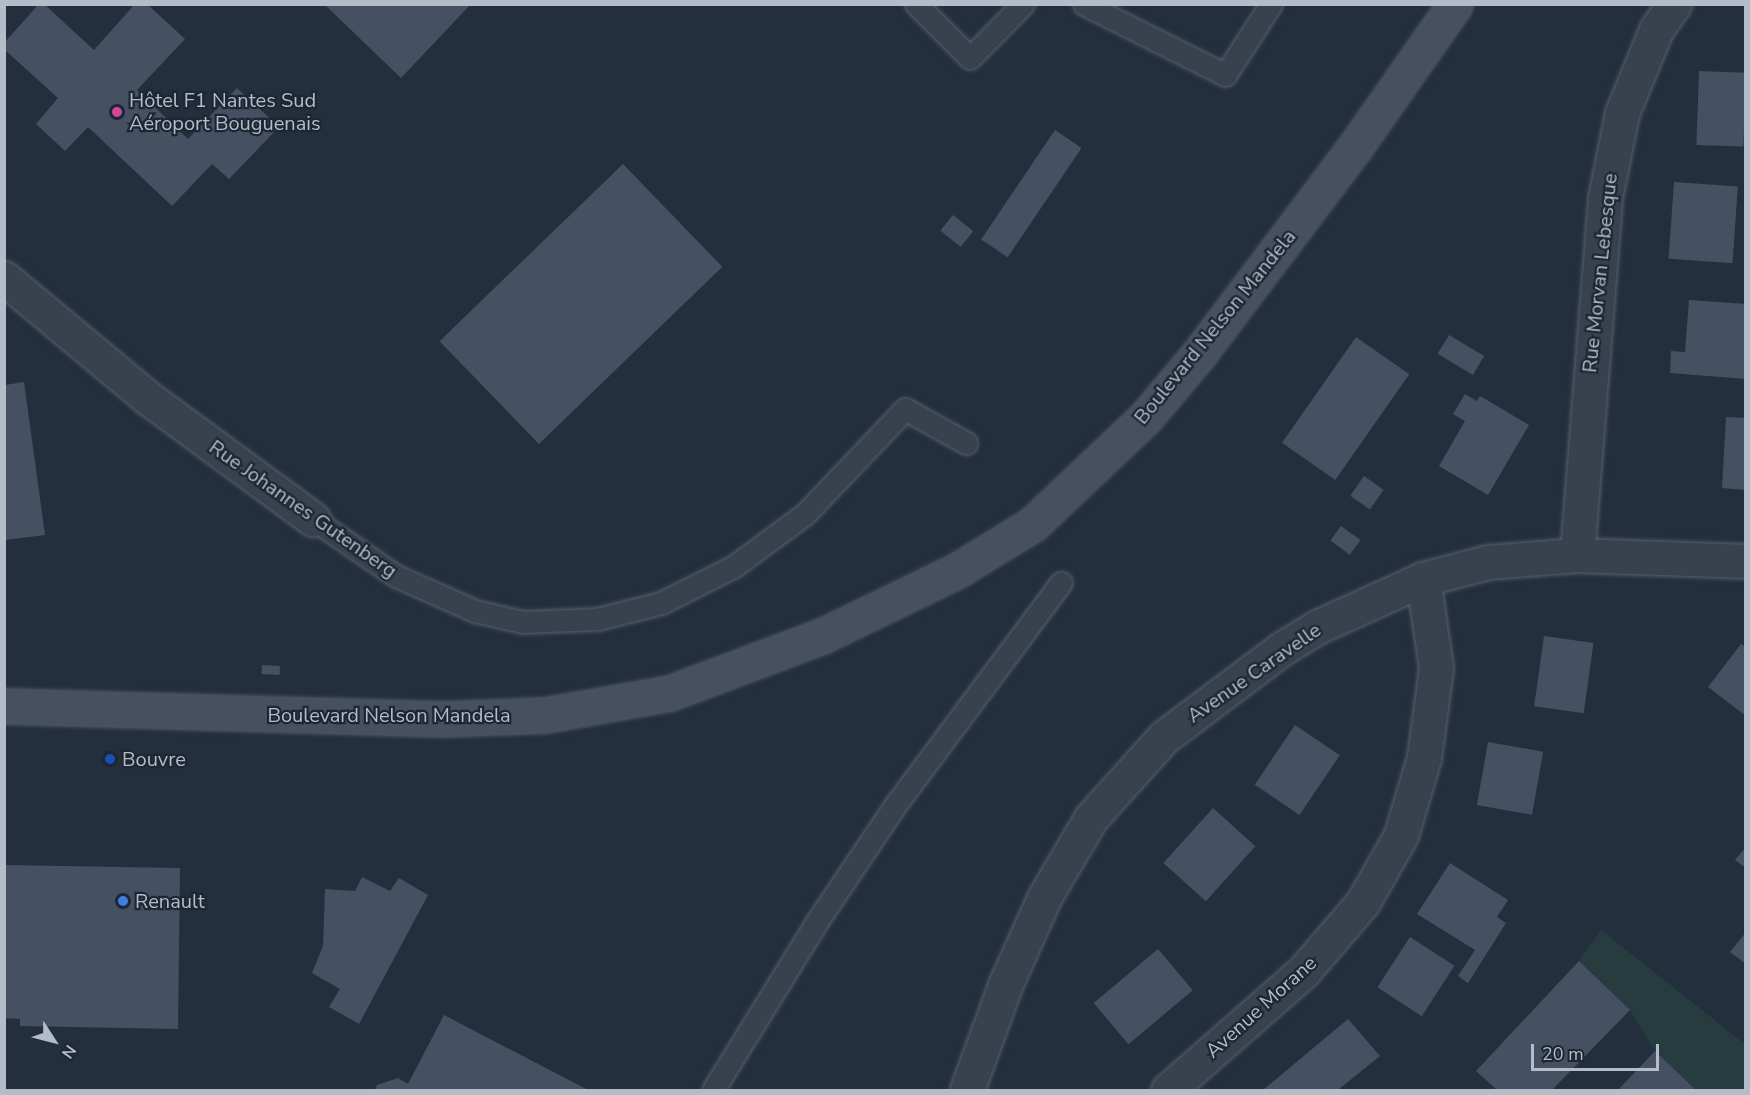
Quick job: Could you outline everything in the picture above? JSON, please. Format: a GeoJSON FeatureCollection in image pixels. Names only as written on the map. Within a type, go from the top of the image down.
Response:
{"type":"FeatureCollection","features":[{"type":"Feature","properties":{"kind":"street","name":"Boulevard Nelson Mandela"},"geometry":{"type":"LineString","coordinates":[[4,706],[444,719],[545,715],[670,693],[853,621],[958,570],[1033,524],[1145,418],[1199,354],[1355,147],[1455,4]]}},
{"type":"Feature","properties":{"kind":"street","name":"Rue Morvan Lebesque"},"geometry":{"type":"LineString","coordinates":[[1576,555],[1605,198],[1622,113],[1656,30],[1674,4]]}},
{"type":"Feature","properties":{"kind":"street","name":"Rue Johannes Gutenberg"},"geometry":{"type":"LineString","coordinates":[[4,278],[148,398],[313,519]]}},
{"type":"Feature","properties":{"kind":"street","name":"Avenue Caravelle"},"geometry":{"type":"LineString","coordinates":[[967,1090],[1006,984],[1045,896],[1092,818],[1164,737],[1281,650],[1319,626],[1423,579],[1488,562],[1576,555],[1746,561]]}},
{"type":"Feature","properties":{"kind":"street","name":"Avenue Morane"},"geometry":{"type":"LineString","coordinates":[[1168,1090],[1303,972],[1363,902],[1401,835],[1424,758],[1436,668],[1423,579]]}},
{"type":"Feature","properties":{"kind":"lane"},"geometry":{"type":"LineString","coordinates":[[916,4],[970,58],[1023,4]]}},
{"type":"Feature","properties":{"kind":"lane"},"geometry":{"type":"LineString","coordinates":[[1084,4],[1225,75],[1271,4]]}},
{"type":"Feature","properties":{"kind":"lane","name":"Rue Johannes Gutenberg"},"geometry":{"type":"LineString","coordinates":[[313,519],[396,576],[475,611],[522,622],[597,619],[661,603],[733,567],[804,514],[906,409],[966,443]]}},
{"type":"Feature","properties":{"kind":"lane"},"geometry":{"type":"LineString","coordinates":[[713,1090],[816,923],[896,804],[1060,583]]}},
{"type":"Feature","properties":{"kind":"green space"},"geometry":{"type":"Polygon","coordinates":[[[1601,930],[1745,1044],[1745,1090],[1696,1090],[1655,1051],[1630,1010],[1579,961],[1601,930]]]}},
{"type":"Feature","properties":{"kind":"building","name":"Hôtel F1 Nantes Sud Aéroport Bouguenais"},"geometry":{"type":"Polygon","coordinates":[[[39,4],[44,4],[94,50],[135,4],[147,4],[185,39],[137,90],[188,139],[237,88],[279,127],[229,179],[212,164],[172,206],[88,127],[65,151],[36,124],[58,98],[4,49],[4,43],[39,4]]]}},
{"type":"Feature","properties":{"kind":"building"},"geometry":{"type":"Polygon","coordinates":[[[324,4],[471,4],[401,78],[324,4]]]}},
{"type":"Feature","properties":{"kind":"building"},"geometry":{"type":"Polygon","coordinates":[[[1699,71],[1746,73],[1743,147],[1696,145],[1699,71]]]}},
{"type":"Feature","properties":{"kind":"building"},"geometry":{"type":"Polygon","coordinates":[[[1055,130],[1082,148],[1008,257],[981,239],[1055,130]]]}},
{"type":"Feature","properties":{"kind":"building"},"geometry":{"type":"Polygon","coordinates":[[[623,164],[722,267],[539,444],[440,341],[623,164]]]}},
{"type":"Feature","properties":{"kind":"building"},"geometry":{"type":"Polygon","coordinates":[[[1674,182],[1738,186],[1732,263],[1669,259],[1674,182]]]}},
{"type":"Feature","properties":{"kind":"building"},"geometry":{"type":"Polygon","coordinates":[[[953,215],[973,231],[961,247],[940,231],[953,215]]]}},
{"type":"Feature","properties":{"kind":"building"},"geometry":{"type":"Polygon","coordinates":[[[1689,300],[1746,304],[1746,379],[1670,373],[1671,351],[1685,352],[1689,300]]]}},
{"type":"Feature","properties":{"kind":"building"},"geometry":{"type":"Polygon","coordinates":[[[1449,335],[1484,356],[1473,375],[1438,354],[1449,335]]]}},
{"type":"Feature","properties":{"kind":"building"},"geometry":{"type":"Polygon","coordinates":[[[1356,337],[1409,374],[1335,480],[1282,443],[1356,337]]]}},
{"type":"Feature","properties":{"kind":"building"},"geometry":{"type":"Polygon","coordinates":[[[24,382],[45,535],[5,540],[5,385],[24,382]]]}},
{"type":"Feature","properties":{"kind":"building"},"geometry":{"type":"Polygon","coordinates":[[[1465,394],[1477,401],[1480,396],[1529,425],[1488,495],[1439,466],[1465,421],[1453,414],[1465,394]]]}},
{"type":"Feature","properties":{"kind":"building"},"geometry":{"type":"Polygon","coordinates":[[[1726,417],[1746,418],[1746,490],[1722,488],[1726,417]]]}},
{"type":"Feature","properties":{"kind":"building"},"geometry":{"type":"Polygon","coordinates":[[[1364,476],[1384,490],[1370,509],[1350,496],[1364,476]]]}},
{"type":"Feature","properties":{"kind":"building"},"geometry":{"type":"Polygon","coordinates":[[[1341,526],[1360,540],[1350,555],[1330,541],[1341,526]]]}},
{"type":"Feature","properties":{"kind":"building"},"geometry":{"type":"Polygon","coordinates":[[[1544,636],[1594,643],[1584,713],[1534,706],[1544,636]]]}},
{"type":"Feature","properties":{"kind":"building"},"geometry":{"type":"Polygon","coordinates":[[[1741,644],[1746,647],[1746,716],[1708,687],[1741,644]]]}},
{"type":"Feature","properties":{"kind":"building"},"geometry":{"type":"Polygon","coordinates":[[[262,665],[280,666],[280,675],[262,674],[262,665]]]}},
{"type":"Feature","properties":{"kind":"building"},"geometry":{"type":"Polygon","coordinates":[[[1295,725],[1340,755],[1300,815],[1255,785],[1295,725]]]}},
{"type":"Feature","properties":{"kind":"building"},"geometry":{"type":"Polygon","coordinates":[[[1488,742],[1543,752],[1532,815],[1477,805],[1488,742]]]}},
{"type":"Feature","properties":{"kind":"building"},"geometry":{"type":"Polygon","coordinates":[[[1213,808],[1255,846],[1206,901],[1163,863],[1213,808]]]}},
{"type":"Feature","properties":{"kind":"building"},"geometry":{"type":"Polygon","coordinates":[[[1746,847],[1746,868],[1735,860],[1746,847]]]}},
{"type":"Feature","properties":{"kind":"building"},"geometry":{"type":"Polygon","coordinates":[[[1450,863],[1508,900],[1497,917],[1506,923],[1468,983],[1458,976],[1475,950],[1417,914],[1450,863]]]}},
{"type":"Feature","properties":{"kind":"building"},"geometry":{"type":"Polygon","coordinates":[[[4,865],[180,868],[178,1029],[20,1026],[20,1019],[4,1018],[4,865]]]}},
{"type":"Feature","properties":{"kind":"building"},"geometry":{"type":"Polygon","coordinates":[[[362,877],[390,891],[399,878],[428,895],[359,1024],[329,1007],[340,989],[312,973],[323,946],[325,889],[355,891],[362,877]]]}},
{"type":"Feature","properties":{"kind":"building"},"geometry":{"type":"Polygon","coordinates":[[[1746,932],[1746,964],[1730,952],[1746,932]]]}},
{"type":"Feature","properties":{"kind":"building"},"geometry":{"type":"Polygon","coordinates":[[[1410,937],[1454,966],[1422,1016],[1377,987],[1410,937]]]}},
{"type":"Feature","properties":{"kind":"building"},"geometry":{"type":"Polygon","coordinates":[[[1158,949],[1193,990],[1128,1044],[1094,1003],[1158,949]]]}},
{"type":"Feature","properties":{"kind":"building"},"geometry":{"type":"Polygon","coordinates":[[[1579,961],[1630,1010],[1552,1090],[1497,1090],[1476,1071],[1579,961]]]}},
{"type":"Feature","properties":{"kind":"building"},"geometry":{"type":"Polygon","coordinates":[[[444,1015],[588,1090],[375,1090],[377,1085],[398,1078],[408,1084],[444,1015]]]}},
{"type":"Feature","properties":{"kind":"building"},"geometry":{"type":"Polygon","coordinates":[[[1348,1019],[1380,1056],[1338,1090],[1263,1090],[1348,1019]]]}},
{"type":"Feature","properties":{"kind":"building"},"geometry":{"type":"Polygon","coordinates":[[[1655,1051],[1696,1090],[1618,1090],[1655,1051]]]}},
{"type":"Feature","properties":{"kind":"place","name":"Hôtel F1 Nantes Sud Aéroport Bouguenais"},"geometry":{"type":"Point","coordinates":[117,112]}},
{"type":"Feature","properties":{"kind":"place","name":"Bouvre"},"geometry":{"type":"Point","coordinates":[110,759]}},
{"type":"Feature","properties":{"kind":"place","name":"Renault"},"geometry":{"type":"Point","coordinates":[123,901]}}]}
